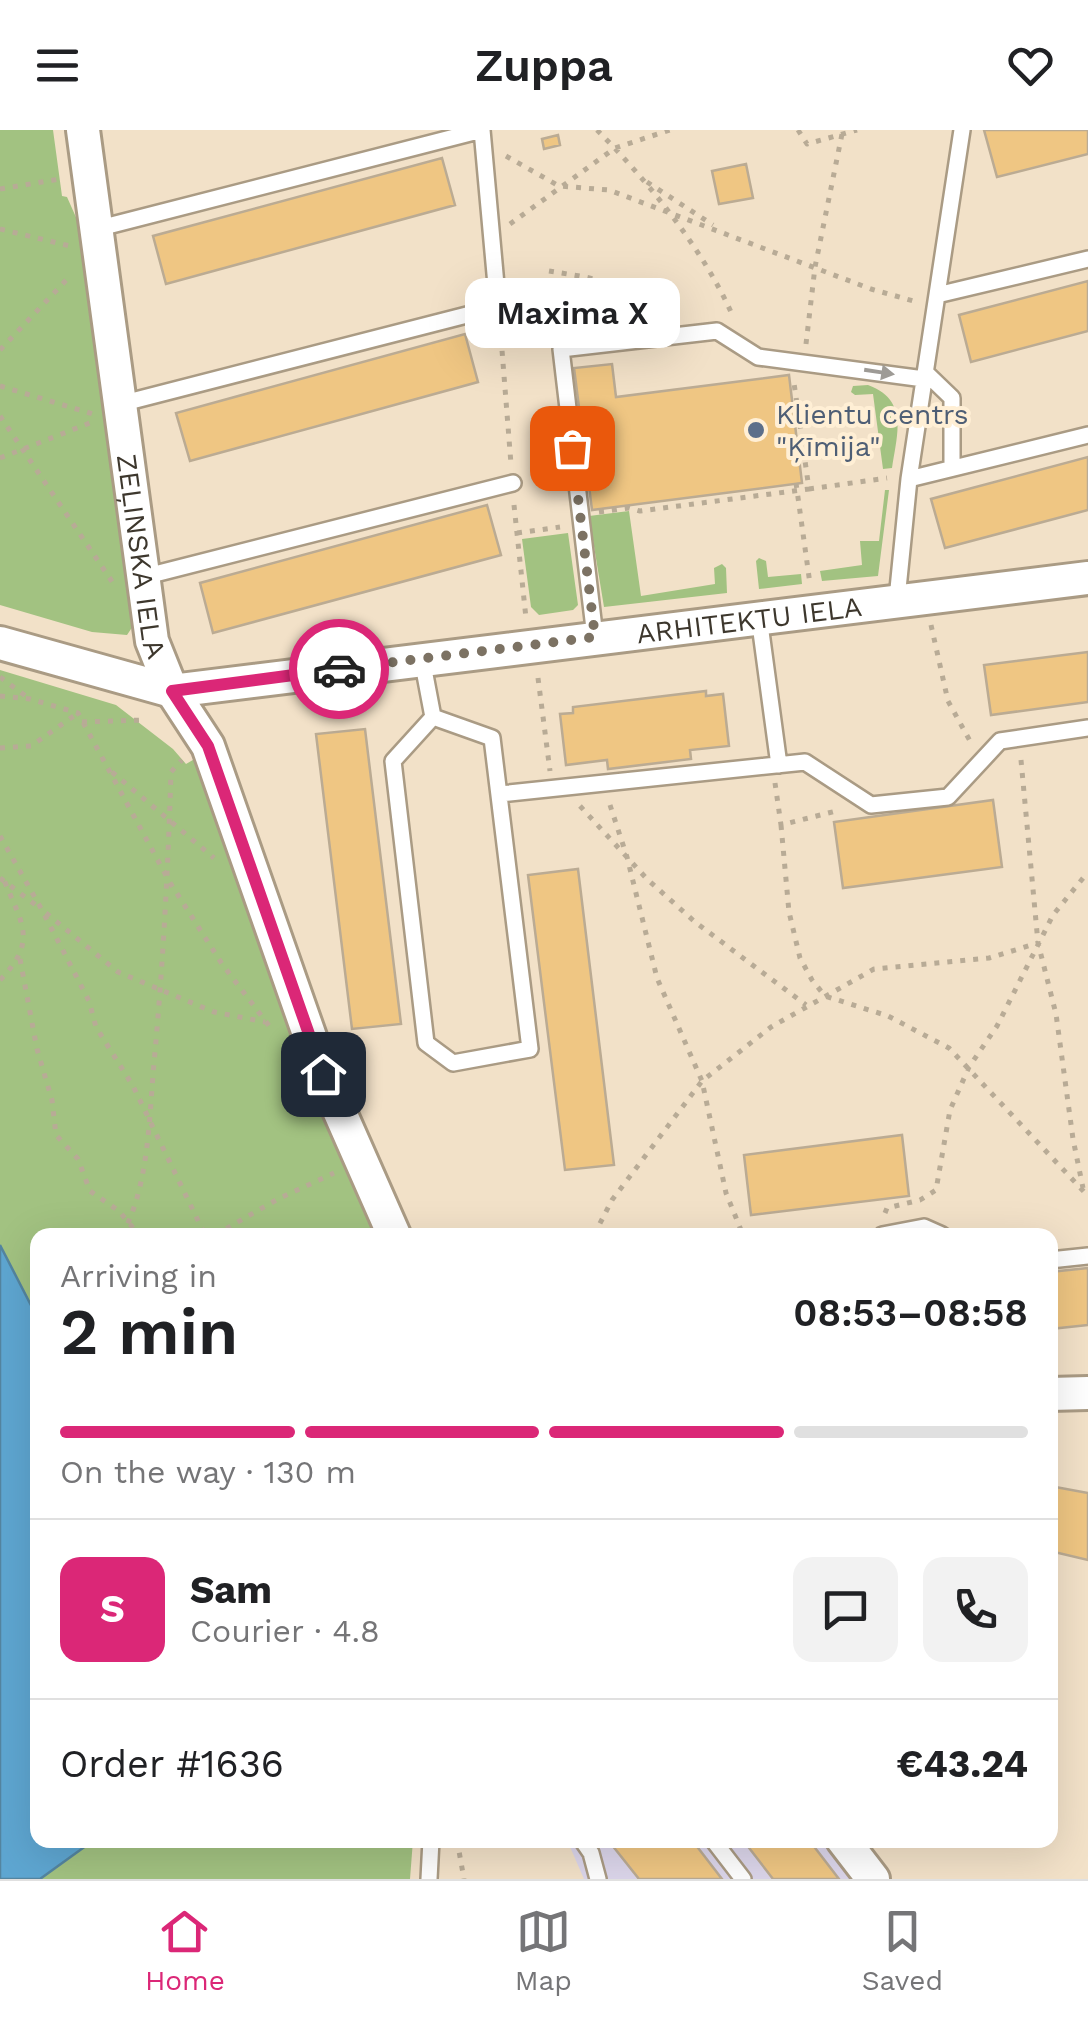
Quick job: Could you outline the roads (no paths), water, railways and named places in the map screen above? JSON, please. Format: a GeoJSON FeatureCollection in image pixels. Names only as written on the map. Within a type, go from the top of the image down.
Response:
{"type":"FeatureCollection","features":[{"type":"Feature","properties":{"kind":"street","name":"ZEĻINSKA IELA"},"geometry":{"type":"LineString","coordinates":[[83,130],[120,404],[131,585],[172,691],[208,746],[323,1074],[391,1228]]}},
{"type":"Feature","properties":{"kind":"street","name":"ARHITEKTU IELA"},"geometry":{"type":"LineString","coordinates":[[172,691],[1088,578]]}},
{"type":"Feature","properties":{"kind":"street"},"geometry":{"type":"LineString","coordinates":[[0,643],[172,691]]}},
{"type":"Feature","properties":{"kind":"street"},"geometry":{"type":"LineString","coordinates":[[1058,1394],[1088,1393]]}},
{"type":"Feature","properties":{"kind":"street"},"geometry":{"type":"LineString","coordinates":[[849,1848],[873,1879]]}},
{"type":"Feature","properties":{"kind":"lane"},"geometry":{"type":"LineString","coordinates":[[897,599],[909,477],[962,130]]}},
{"type":"Feature","properties":{"kind":"lane"},"geometry":{"type":"LineString","coordinates":[[98,240],[483,134],[498,307],[120,404]]}},
{"type":"Feature","properties":{"kind":"lane"},"geometry":{"type":"LineString","coordinates":[[936,301],[1088,259]]}},
{"type":"Feature","properties":{"kind":"lane"},"geometry":{"type":"LineString","coordinates":[[595,637],[562,348],[717,331],[758,357],[924,375],[952,398],[952,468]]}},
{"type":"Feature","properties":{"kind":"lane"},"geometry":{"type":"LineString","coordinates":[[909,477],[1088,434]]}},
{"type":"Feature","properties":{"kind":"lane"},"geometry":{"type":"LineString","coordinates":[[131,585],[513,483]]}},
{"type":"Feature","properties":{"kind":"lane"},"geometry":{"type":"LineString","coordinates":[[759,616],[776,766]]}},
{"type":"Feature","properties":{"kind":"lane"},"geometry":{"type":"LineString","coordinates":[[422,659],[433,717]]}},
{"type":"Feature","properties":{"kind":"lane"},"geometry":{"type":"LineString","coordinates":[[433,717],[492,738],[530,1049],[453,1062],[426,1043],[393,762],[433,717]]}},
{"type":"Feature","properties":{"kind":"lane"},"geometry":{"type":"LineString","coordinates":[[500,794],[804,762],[871,805],[948,797],[1000,741],[1088,728]]}},
{"type":"Feature","properties":{"kind":"lane"},"geometry":{"type":"LineString","coordinates":[[882,1228],[926,1228]]}},
{"type":"Feature","properties":{"kind":"lane"},"geometry":{"type":"LineString","coordinates":[[1058,1259],[1088,1256]]}},
{"type":"Feature","properties":{"kind":"lane"},"geometry":{"type":"LineString","coordinates":[[429,1879],[431,1848]]}},
{"type":"Feature","properties":{"kind":"lane"},"geometry":{"type":"LineString","coordinates":[[588,1848],[598,1879]]}},
{"type":"Feature","properties":{"kind":"lane"},"geometry":{"type":"LineString","coordinates":[[719,1848],[743,1879]]}},
{"type":"Feature","properties":{"kind":"water"},"geometry":{"type":"Polygon","coordinates":[[[0,1245],[30,1303],[30,1848],[83,1848],[40,1879],[0,1879],[0,1245]]]}},
{"type":"Feature","properties":{"kind":"place","name":"Klientu centrs \"Ķīmija\""},"geometry":{"type":"Point","coordinates":[756,430]}},
{"type":"Feature","properties":{"kind":"place","name":"Maxima X"},"geometry":{"type":"Point","coordinates":[572,448]}}]}
